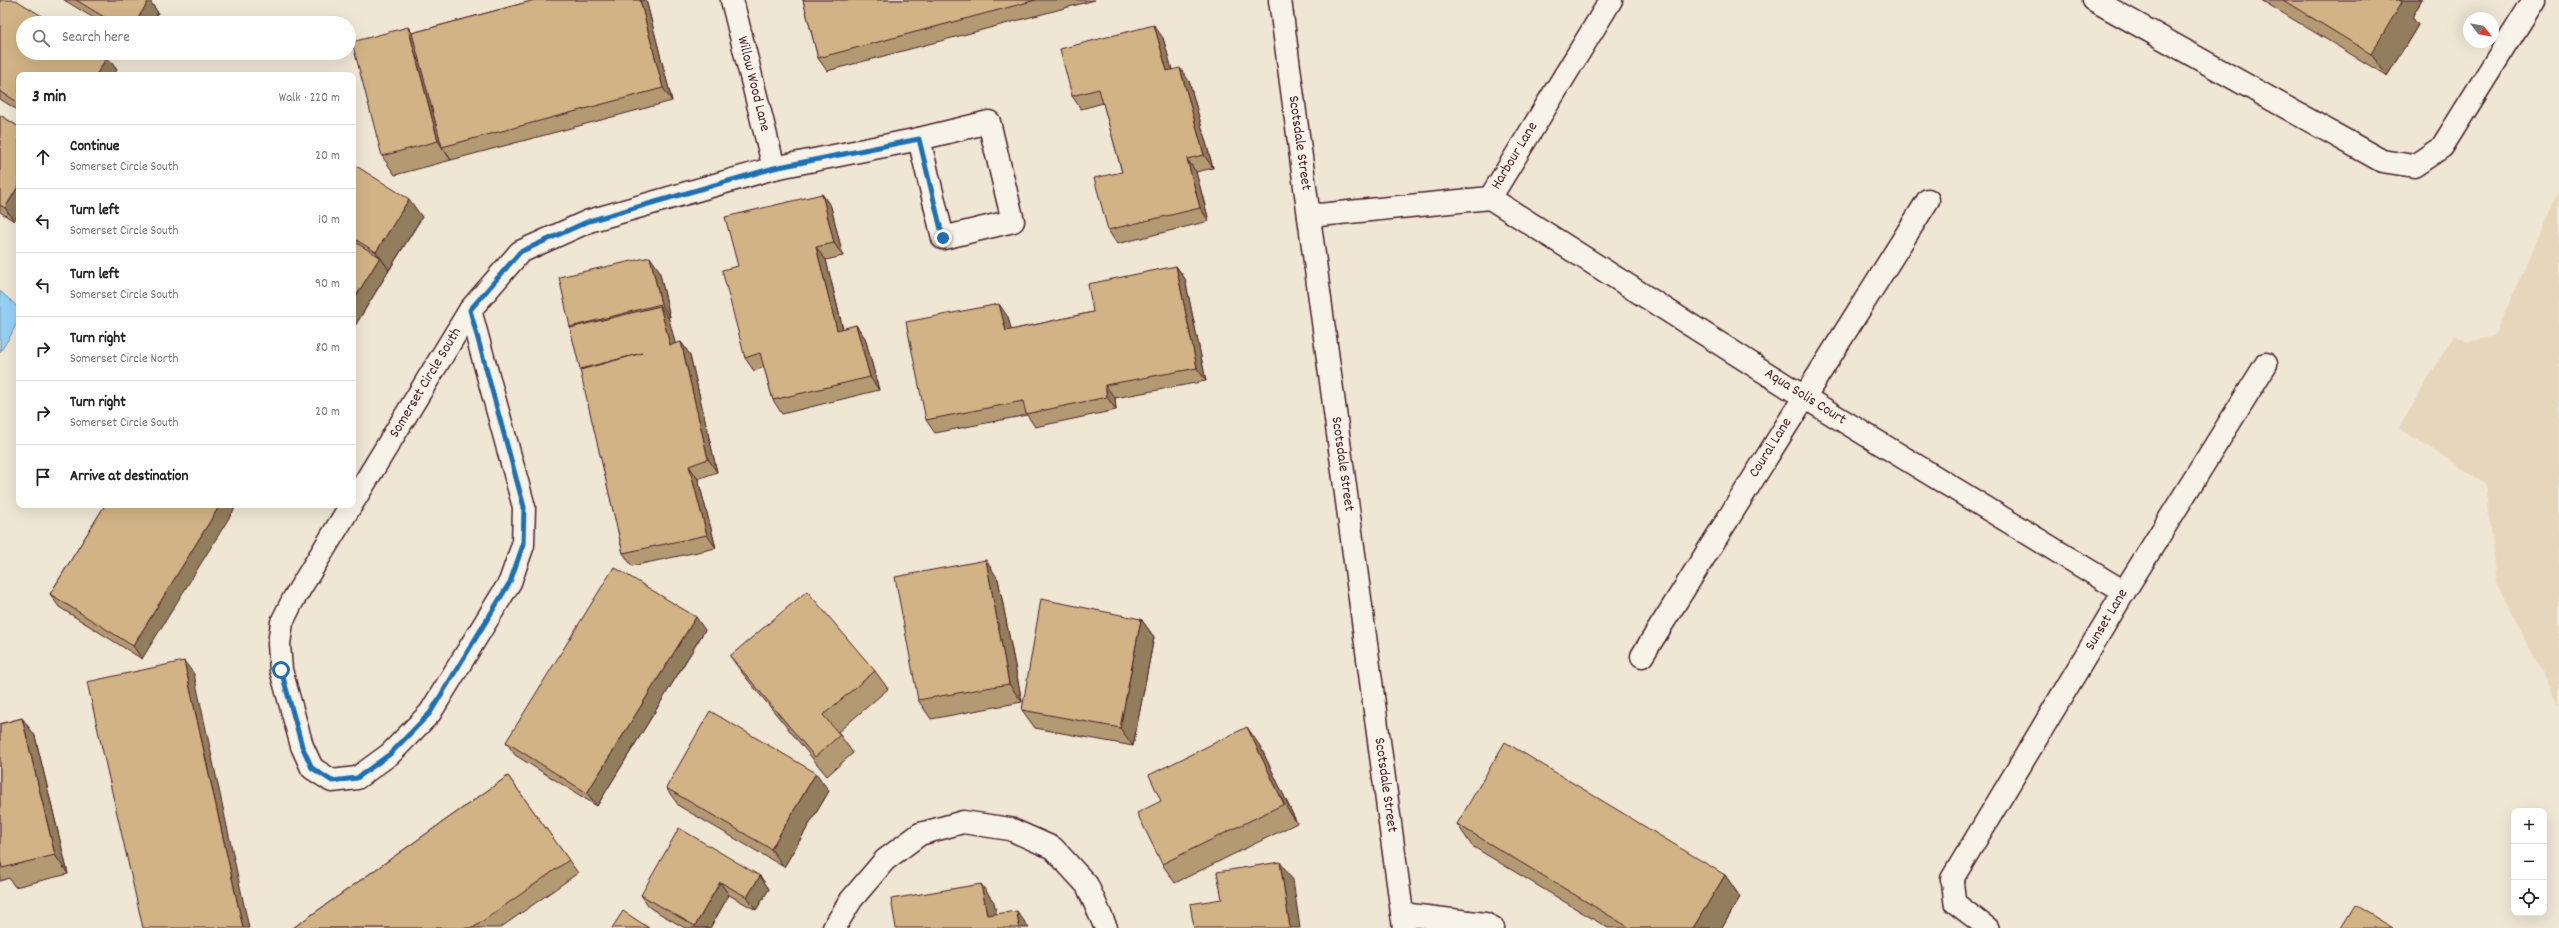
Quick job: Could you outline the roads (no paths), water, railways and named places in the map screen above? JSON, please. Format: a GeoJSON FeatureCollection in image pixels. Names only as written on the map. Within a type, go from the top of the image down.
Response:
{"type":"FeatureCollection","features":[{"type":"Feature","properties":{"kind":"street","name":"Willow Wood Lane"},"geometry":{"type":"LineString","coordinates":[[732,0],[774,168]]}},
{"type":"Feature","properties":{"kind":"street","name":"Scotsdale Street"},"geometry":{"type":"LineString","coordinates":[[1280,0],[1403,921]]}},
{"type":"Feature","properties":{"kind":"street","name":"Harbour Lane"},"geometry":{"type":"LineString","coordinates":[[1309,216],[1490,198],[1611,0]]}},
{"type":"Feature","properties":{"kind":"street"},"geometry":{"type":"LineString","coordinates":[[2094,0],[2382,161],[2414,166],[2442,147],[2534,0]]}},
{"type":"Feature","properties":{"kind":"street"},"geometry":{"type":"LineString","coordinates":[[470,310],[520,252],[589,221],[774,168],[919,139],[989,122],[1013,221],[943,238],[919,139]]}},
{"type":"Feature","properties":{"kind":"street","name":"Aqua Solis Court"},"geometry":{"type":"LineString","coordinates":[[1490,198],[1804,397],[2124,592]]}},
{"type":"Feature","properties":{"kind":"street","name":"Coural Lane"},"geometry":{"type":"LineString","coordinates":[[1642,656],[1928,200]]}},
{"type":"Feature","properties":{"kind":"street","name":"Somerset Circle South"},"geometry":{"type":"LineString","coordinates":[[356,497],[470,310]]}},
{"type":"Feature","properties":{"kind":"street","name":"Somerset Circle South"},"geometry":{"type":"LineString","coordinates":[[349,508],[293,600],[282,622],[279,644],[281,670],[302,746],[312,768],[332,781],[357,778],[390,754],[430,713],[510,582],[523,545],[524,507],[470,310]]}},
{"type":"Feature","properties":{"kind":"street","name":"Sunset Lane"},"geometry":{"type":"LineString","coordinates":[[1952,879],[2124,592],[2266,364]]}},
{"type":"Feature","properties":{"kind":"street"},"geometry":{"type":"LineString","coordinates":[[834,928],[851,900],[885,860],[920,834],[964,822],[1010,829],[1053,848],[1087,886],[1106,928]]}},
{"type":"Feature","properties":{"kind":"street"},"geometry":{"type":"LineString","coordinates":[[1403,921],[1486,924],[1493,928]]}},
{"type":"Feature","properties":{"kind":"lane"},"geometry":{"type":"LineString","coordinates":[[1952,879],[1955,903],[1988,928]]}},
{"type":"Feature","properties":{"kind":"water"},"geometry":{"type":"Polygon","coordinates":[[[0,291],[16,305],[16,323],[0,352],[0,291]]]}}]}
